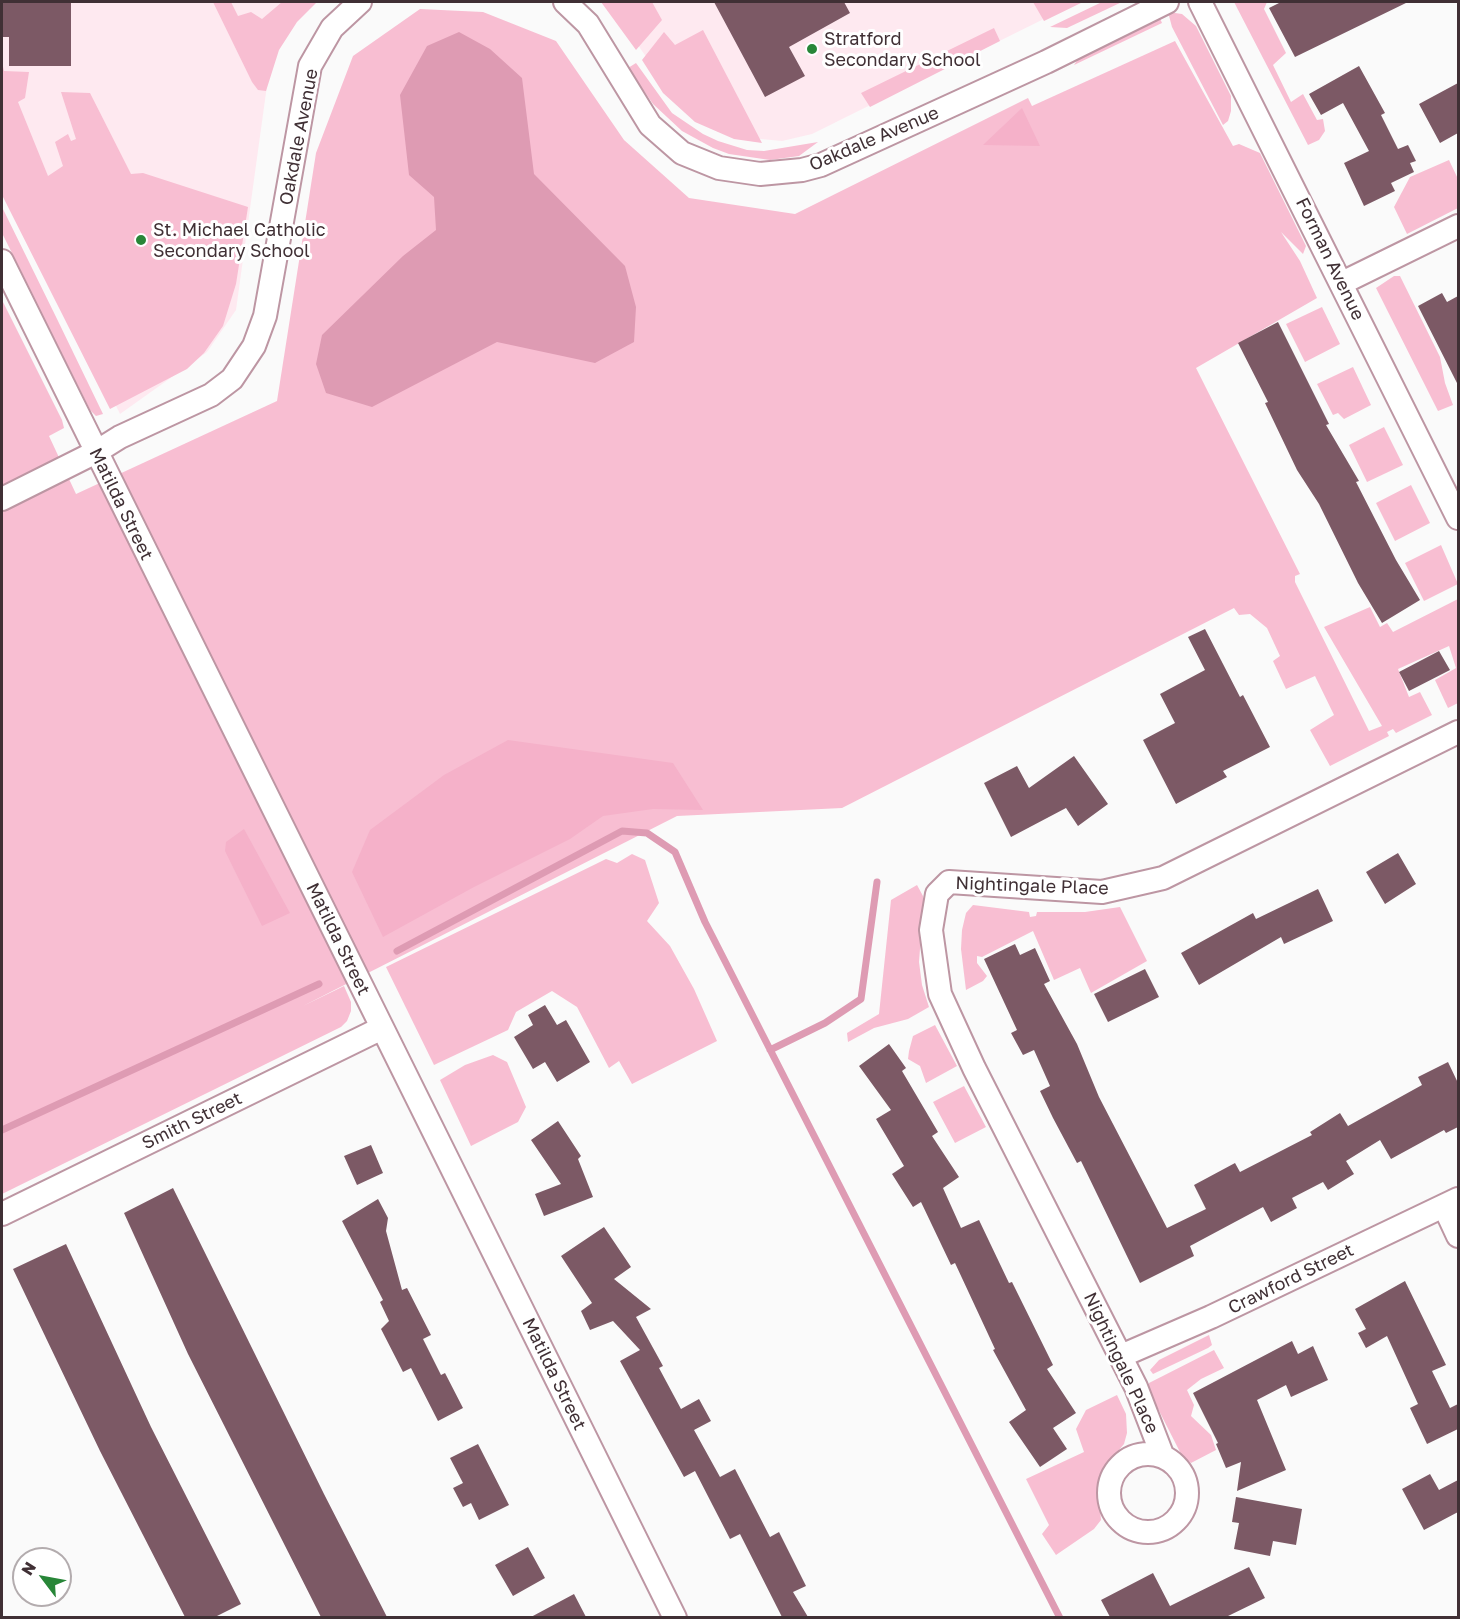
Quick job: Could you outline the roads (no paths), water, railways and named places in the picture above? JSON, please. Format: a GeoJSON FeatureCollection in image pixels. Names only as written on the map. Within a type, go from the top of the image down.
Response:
{"type":"FeatureCollection","features":[{"type":"Feature","properties":{"kind":"street","name":"Oakdale Avenue"},"geometry":{"type":"LineString","coordinates":[[2,499],[96,453],[120,437],[211,395],[232,379],[254,346],[265,316],[310,66],[332,28],[360,2]]}},
{"type":"Feature","properties":{"kind":"street","name":"Oakdale Avenue"},"geometry":{"type":"LineString","coordinates":[[565,2],[588,24],[650,125],[682,153],[719,168],[760,174],[802,170],[821,165],[1046,62],[1167,2]]}},
{"type":"Feature","properties":{"kind":"street","name":"Forman Avenue"},"geometry":{"type":"LineString","coordinates":[[1200,2],[1458,518]]}},
{"type":"Feature","properties":{"kind":"street"},"geometry":{"type":"LineString","coordinates":[[1342,283],[1458,226]]}},
{"type":"Feature","properties":{"kind":"street","name":"Matilda Street"},"geometry":{"type":"LineString","coordinates":[[2,261],[675,1617]]}},
{"type":"Feature","properties":{"kind":"street","name":"Nightingale Place"},"geometry":{"type":"LineString","coordinates":[[1163,1457],[1136,1387],[974,1068],[940,994],[931,930],[936,894],[949,882],[1102,891],[1163,878],[1458,732]]}},
{"type":"Feature","properties":{"kind":"street","name":"Smith Street"},"geometry":{"type":"LineString","coordinates":[[2,1214],[382,1028]]}},
{"type":"Feature","properties":{"kind":"street"},"geometry":{"type":"LineString","coordinates":[[1451,1202],[1458,1236]]}},
{"type":"Feature","properties":{"kind":"street","name":"Crawford Street"},"geometry":{"type":"LineString","coordinates":[[1121,1356],[1229,1309],[1451,1202]]}},
{"type":"Feature","properties":{"kind":"waterway"},"geometry":{"type":"LineString","coordinates":[[397,951],[622,831],[647,833],[675,852],[705,922],[1060,1618]]}},
{"type":"Feature","properties":{"kind":"waterway"},"geometry":{"type":"LineString","coordinates":[[770,1050],[825,1023],[861,999],[877,882]]}},
{"type":"Feature","properties":{"kind":"waterway"},"geometry":{"type":"LineString","coordinates":[[2,1130],[319,984]]}},
{"type":"Feature","properties":{"kind":"place","name":"Stratford Secondary School"},"geometry":{"type":"Point","coordinates":[812,49]}},
{"type":"Feature","properties":{"kind":"place","name":"St. Michael Catholic Secondary School"},"geometry":{"type":"Point","coordinates":[141,240]}}]}
